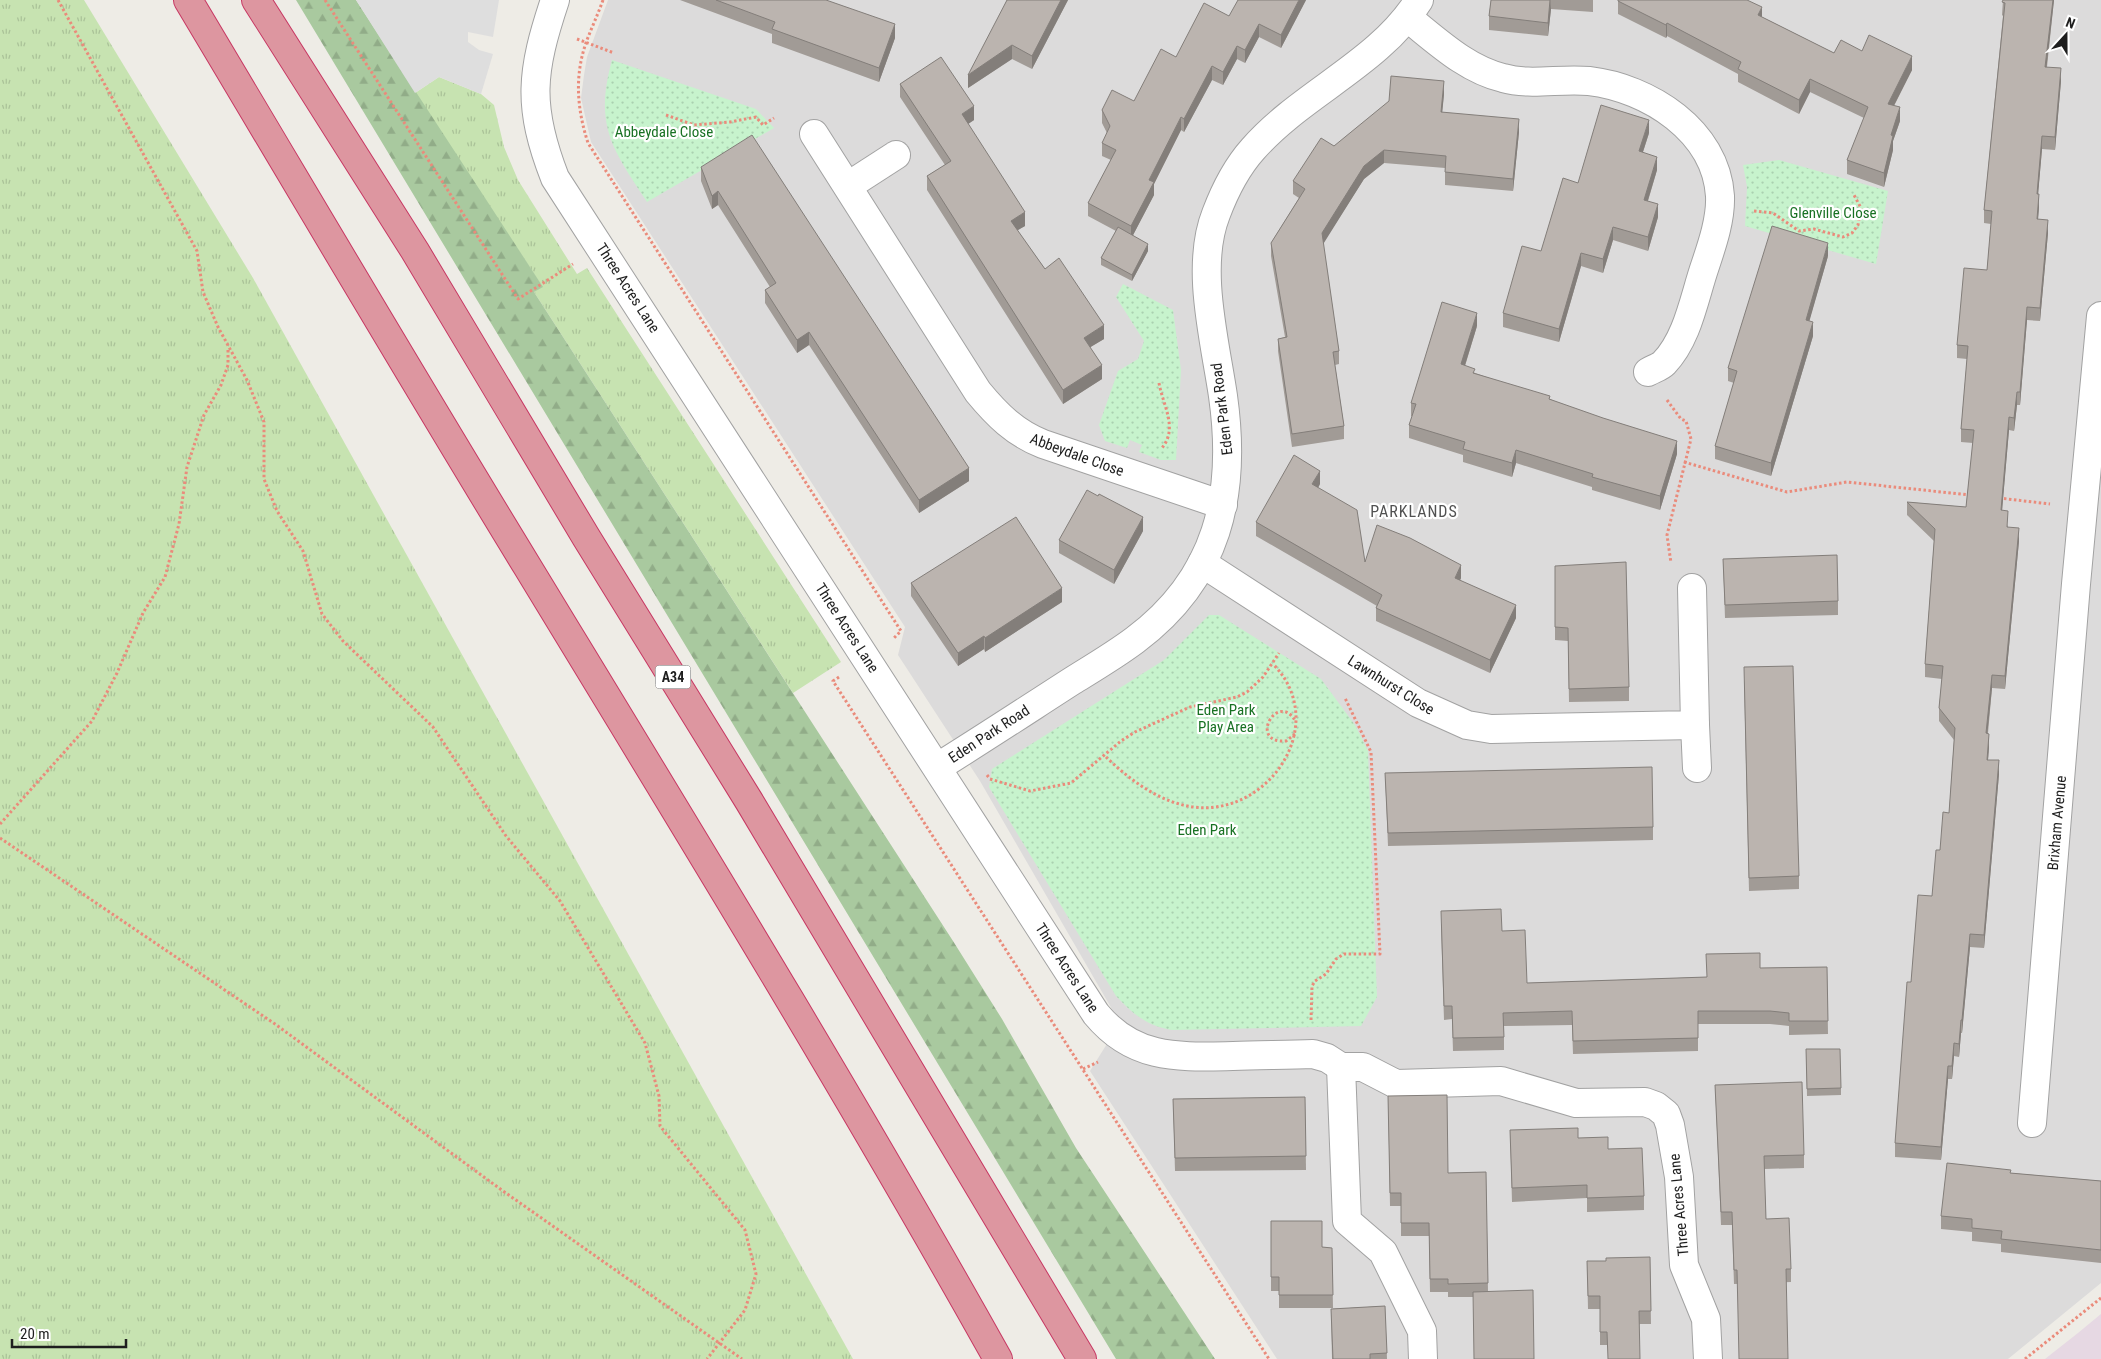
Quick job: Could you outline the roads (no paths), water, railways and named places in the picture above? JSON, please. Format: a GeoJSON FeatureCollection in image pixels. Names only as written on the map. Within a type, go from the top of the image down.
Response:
{"type":"FeatureCollection","features":[{"type":"Feature","properties":{"kind":"highway"},"geometry":{"type":"LineString","coordinates":[[188,0],[526,565],[686,825],[939,1254],[998,1359]]}},
{"type":"Feature","properties":{"kind":"highway","name":"A34"},"geometry":{"type":"LineString","coordinates":[[256,0],[420,259],[586,537],[754,809],[1082,1359]]}},
{"type":"Feature","properties":{"kind":"street","name":"Three Acres Lane"},"geometry":{"type":"LineString","coordinates":[[555,0],[540,51],[535,98],[537,125],[555,178],[938,767],[1096,1014],[1122,1039],[1150,1051],[1171,1056],[1313,1054],[1327,1058],[1341,1067],[1362,1067],[1396,1084],[1501,1081],[1576,1104],[1645,1102],[1656,1106],[1666,1114],[1670,1125],[1679,1177],[1684,1265],[1706,1319],[1708,1359]]}},
{"type":"Feature","properties":{"kind":"street","name":"Eden Park Road"},"geometry":{"type":"LineString","coordinates":[[938,767],[1135,640],[1174,604],[1202,563],[1212,540],[1223,505],[1228,468],[1228,439],[1211,329],[1208,286],[1208,247],[1214,217],[1225,192],[1253,149],[1273,130],[1377,48],[1414,9]]}},
{"type":"Feature","properties":{"kind":"street"},"geometry":{"type":"LineString","coordinates":[[1414,9],[1454,54],[1481,71],[1504,78],[1529,82],[1590,81],[1618,87],[1671,112],[1693,133],[1710,154],[1717,177],[1720,198],[1714,238],[1676,348],[1663,364],[1648,372]]}},
{"type":"Feature","properties":{"kind":"street","name":"Abbeydale Close"},"geometry":{"type":"LineString","coordinates":[[814,134],[978,392],[1008,426],[1023,436],[1042,444],[1223,505]]}},
{"type":"Feature","properties":{"kind":"street"},"geometry":{"type":"LineString","coordinates":[[848,186],[896,155]]}},
{"type":"Feature","properties":{"kind":"street","name":"Brixham Avenue"},"geometry":{"type":"LineString","coordinates":[[2032,1123],[2088,518],[2101,316]]}},
{"type":"Feature","properties":{"kind":"street","name":"Lawnhurst Close"},"geometry":{"type":"LineString","coordinates":[[1202,563],[1418,703],[1466,725],[1491,729],[1696,725]]}},
{"type":"Feature","properties":{"kind":"street"},"geometry":{"type":"LineString","coordinates":[[1692,588],[1697,768]]}},
{"type":"Feature","properties":{"kind":"street"},"geometry":{"type":"LineString","coordinates":[[1341,1067],[1347,1221],[1383,1252],[1422,1331],[1422,1359]]}},
{"type":"Feature","properties":{"kind":"district","name":"PARKLANDS"},"geometry":{"type":"Point","coordinates":[1414,511]}},
{"type":"Feature","properties":{"kind":"park label","name":"Glenville Close"},"geometry":{"type":"Point","coordinates":[1833,213]}},
{"type":"Feature","properties":{"kind":"park label","name":"Eden Park Play Area"},"geometry":{"type":"Point","coordinates":[1226,718]}},
{"type":"Feature","properties":{"kind":"park label","name":"Eden Park"},"geometry":{"type":"Point","coordinates":[1207,830]}}]}
